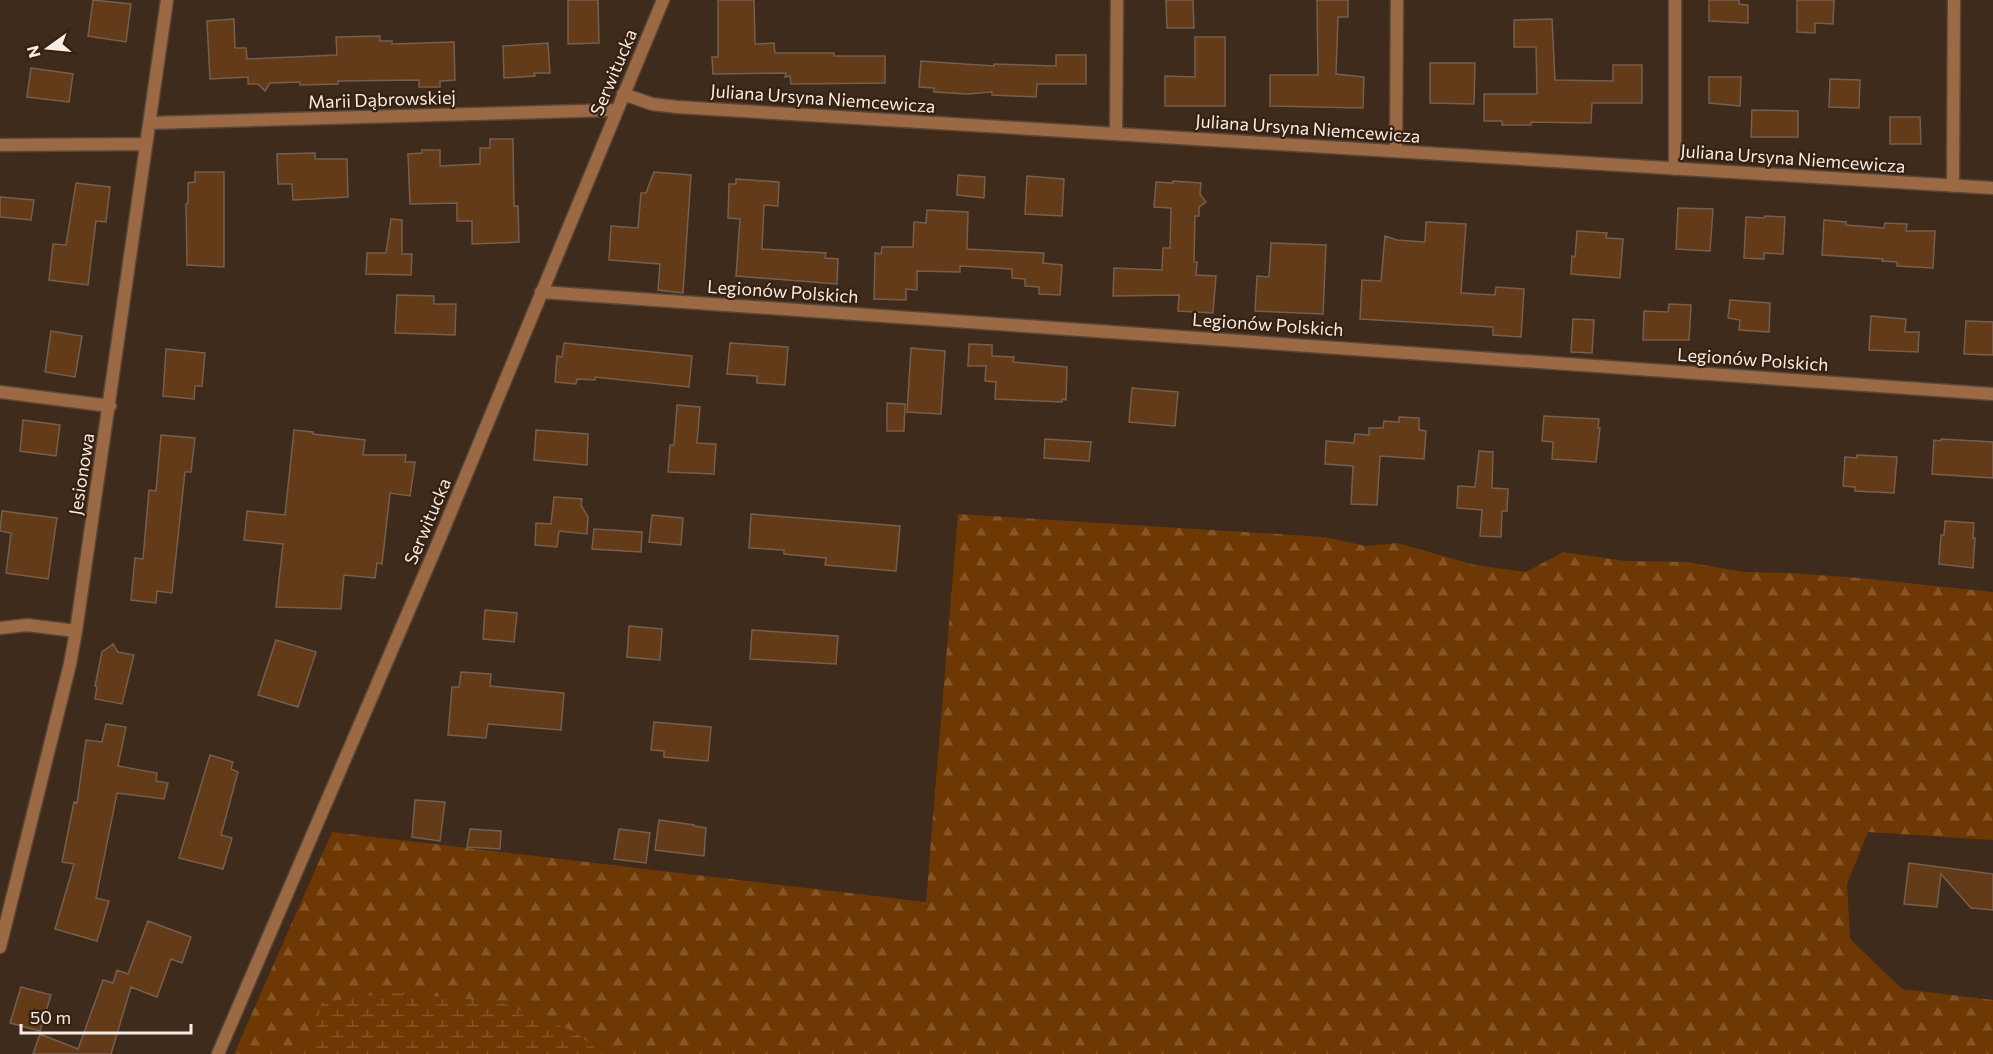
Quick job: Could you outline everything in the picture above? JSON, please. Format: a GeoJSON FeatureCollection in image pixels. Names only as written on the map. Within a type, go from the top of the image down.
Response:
{"type":"FeatureCollection","features":[{"type":"Feature","properties":{"kind":"street","name":"Jesionowa"},"geometry":{"type":"LineString","coordinates":[[0,947],[70,664],[76,631],[110,406],[166,0]]}},
{"type":"Feature","properties":{"kind":"street","name":"Serwitucka"},"geometry":{"type":"LineString","coordinates":[[218,1054],[437,545],[663,0]]}},
{"type":"Feature","properties":{"kind":"street"},"geometry":{"type":"LineString","coordinates":[[1116,134],[1117,0]]}},
{"type":"Feature","properties":{"kind":"street"},"geometry":{"type":"LineString","coordinates":[[1395,152],[1396,0]]}},
{"type":"Feature","properties":{"kind":"street"},"geometry":{"type":"LineString","coordinates":[[1675,169],[1676,0]]}},
{"type":"Feature","properties":{"kind":"street"},"geometry":{"type":"LineString","coordinates":[[1953,186],[1954,0]]}},
{"type":"Feature","properties":{"kind":"street","name":"Juliana Ursyna Niemcewicza"},"geometry":{"type":"LineString","coordinates":[[623,94],[652,104],[677,107],[1993,188]]}},
{"type":"Feature","properties":{"kind":"street","name":"Marii Dąbrowskiej"},"geometry":{"type":"LineString","coordinates":[[150,123],[616,110]]}},
{"type":"Feature","properties":{"kind":"street"},"geometry":{"type":"LineString","coordinates":[[0,145],[146,144]]}},
{"type":"Feature","properties":{"kind":"street","name":"Legionów Polskich"},"geometry":{"type":"LineString","coordinates":[[541,292],[1993,394]]}},
{"type":"Feature","properties":{"kind":"street"},"geometry":{"type":"LineString","coordinates":[[0,392],[110,406]]}},
{"type":"Feature","properties":{"kind":"street"},"geometry":{"type":"LineString","coordinates":[[0,628],[27,625],[76,631]]}},
{"type":"Feature","properties":{"kind":"green space"},"geometry":{"type":"Polygon","coordinates":[[[958,514],[1324,537],[1366,546],[1397,543],[1475,565],[1526,572],[1563,552],[1625,561],[1687,562],[1744,572],[1860,578],[1993,592],[1993,840],[1868,832],[1847,884],[1850,939],[1902,989],[1993,1000],[1993,1054],[234,1054],[332,832],[926,902],[958,514]]]}},
{"type":"Feature","properties":{"kind":"green space"},"geometry":{"type":"Polygon","coordinates":[[[390,992],[500,1002],[575,1032],[603,1054],[310,1054],[321,1003],[390,992]]]}},
{"type":"Feature","properties":{"kind":"building"},"geometry":{"type":"Polygon","coordinates":[[[93,0],[131,4],[126,42],[88,36],[93,0]]]}},
{"type":"Feature","properties":{"kind":"building"},"geometry":{"type":"Polygon","coordinates":[[[568,0],[598,0],[599,43],[568,44],[568,0]]]}},
{"type":"Feature","properties":{"kind":"building"},"geometry":{"type":"Polygon","coordinates":[[[718,0],[754,0],[755,44],[774,43],[775,53],[885,56],[885,83],[791,84],[790,76],[785,77],[786,73],[713,74],[712,57],[718,57],[718,0]]]}},
{"type":"Feature","properties":{"kind":"building"},"geometry":{"type":"Polygon","coordinates":[[[1166,0],[1193,0],[1194,28],[1167,28],[1166,0]]]}},
{"type":"Feature","properties":{"kind":"building"},"geometry":{"type":"Polygon","coordinates":[[[1317,0],[1348,0],[1348,17],[1338,17],[1336,74],[1364,77],[1363,108],[1270,106],[1270,75],[1318,75],[1317,0]]]}},
{"type":"Feature","properties":{"kind":"building"},"geometry":{"type":"Polygon","coordinates":[[[1709,0],[1739,0],[1739,4],[1748,5],[1748,23],[1709,21],[1709,0]]]}},
{"type":"Feature","properties":{"kind":"building"},"geometry":{"type":"Polygon","coordinates":[[[1797,0],[1834,0],[1833,24],[1815,23],[1815,33],[1797,32],[1797,0]]]}},
{"type":"Feature","properties":{"kind":"building"},"geometry":{"type":"Polygon","coordinates":[[[234,19],[235,48],[246,48],[247,59],[337,55],[336,37],[380,36],[380,41],[392,41],[392,44],[454,42],[455,80],[440,81],[440,87],[419,87],[419,80],[338,81],[338,84],[300,85],[300,82],[270,83],[265,91],[258,84],[248,84],[248,77],[210,79],[207,21],[234,19]]]}},
{"type":"Feature","properties":{"kind":"building"},"geometry":{"type":"Polygon","coordinates":[[[1552,19],[1555,80],[1613,81],[1613,65],[1642,65],[1642,103],[1592,103],[1591,123],[1531,122],[1531,125],[1502,125],[1502,121],[1484,121],[1484,94],[1537,94],[1536,47],[1514,47],[1514,20],[1552,19]]]}},
{"type":"Feature","properties":{"kind":"building"},"geometry":{"type":"Polygon","coordinates":[[[1195,37],[1225,37],[1225,106],[1165,106],[1165,76],[1195,77],[1195,37]]]}},
{"type":"Feature","properties":{"kind":"building"},"geometry":{"type":"Polygon","coordinates":[[[548,43],[550,73],[504,78],[503,46],[548,43]]]}},
{"type":"Feature","properties":{"kind":"building"},"geometry":{"type":"Polygon","coordinates":[[[1056,55],[1086,55],[1086,84],[1037,84],[1036,97],[992,95],[992,92],[967,94],[934,92],[934,88],[919,87],[921,61],[994,66],[994,64],[1056,66],[1056,55]]]}},
{"type":"Feature","properties":{"kind":"building"},"geometry":{"type":"Polygon","coordinates":[[[1430,63],[1475,63],[1474,104],[1430,103],[1430,63]]]}},
{"type":"Feature","properties":{"kind":"building"},"geometry":{"type":"Polygon","coordinates":[[[31,68],[73,74],[69,102],[27,97],[31,68]]]}},
{"type":"Feature","properties":{"kind":"building"},"geometry":{"type":"Polygon","coordinates":[[[1709,77],[1741,77],[1740,106],[1709,103],[1709,77]]]}},
{"type":"Feature","properties":{"kind":"building"},"geometry":{"type":"Polygon","coordinates":[[[1830,79],[1860,80],[1859,108],[1829,107],[1830,79]]]}},
{"type":"Feature","properties":{"kind":"building"},"geometry":{"type":"Polygon","coordinates":[[[1752,110],[1798,111],[1798,137],[1751,137],[1752,110]]]}},
{"type":"Feature","properties":{"kind":"building"},"geometry":{"type":"Polygon","coordinates":[[[1890,117],[1920,117],[1921,144],[1890,144],[1890,117]]]}},
{"type":"Feature","properties":{"kind":"building"},"geometry":{"type":"Polygon","coordinates":[[[490,139],[513,139],[514,206],[518,206],[519,242],[472,244],[472,221],[457,221],[457,203],[410,204],[408,154],[422,153],[422,150],[440,150],[440,166],[480,164],[480,148],[490,148],[490,139]]]}},
{"type":"Feature","properties":{"kind":"building"},"geometry":{"type":"Polygon","coordinates":[[[315,153],[315,159],[347,159],[348,197],[293,200],[292,184],[278,184],[277,154],[315,153]]]}},
{"type":"Feature","properties":{"kind":"building"},"geometry":{"type":"Polygon","coordinates":[[[195,172],[224,172],[224,267],[187,265],[186,204],[188,203],[188,183],[195,182],[195,172]]]}},
{"type":"Feature","properties":{"kind":"building"},"geometry":{"type":"Polygon","coordinates":[[[654,172],[691,175],[683,293],[658,290],[660,264],[609,260],[611,226],[638,228],[641,193],[646,193],[654,172]]]}},
{"type":"Feature","properties":{"kind":"building"},"geometry":{"type":"Polygon","coordinates":[[[958,175],[985,177],[984,198],[957,195],[958,175]]]}},
{"type":"Feature","properties":{"kind":"building"},"geometry":{"type":"Polygon","coordinates":[[[1027,176],[1064,179],[1062,216],[1025,214],[1027,176]]]}},
{"type":"Feature","properties":{"kind":"building"},"geometry":{"type":"Polygon","coordinates":[[[736,179],[779,182],[778,206],[764,205],[762,249],[826,253],[825,258],[838,259],[837,284],[736,276],[740,219],[728,218],[729,184],[736,184],[736,179]]]}},
{"type":"Feature","properties":{"kind":"building"},"geometry":{"type":"Polygon","coordinates":[[[1173,181],[1201,183],[1200,194],[1206,202],[1199,207],[1199,216],[1195,216],[1194,262],[1197,262],[1196,275],[1216,276],[1213,313],[1178,311],[1179,295],[1113,296],[1114,268],[1162,270],[1163,248],[1170,248],[1171,208],[1154,207],[1156,182],[1173,183],[1173,181]]]}},
{"type":"Feature","properties":{"kind":"building"},"geometry":{"type":"Polygon","coordinates":[[[76,183],[110,187],[106,222],[96,221],[88,285],[49,280],[53,244],[66,245],[76,183]]]}},
{"type":"Feature","properties":{"kind":"building"},"geometry":{"type":"Polygon","coordinates":[[[0,197],[34,200],[31,220],[0,217],[0,197]]]}},
{"type":"Feature","properties":{"kind":"building"},"geometry":{"type":"Polygon","coordinates":[[[1678,208],[1713,209],[1710,251],[1676,249],[1678,208]]]}},
{"type":"Feature","properties":{"kind":"building"},"geometry":{"type":"Polygon","coordinates":[[[927,210],[968,212],[967,249],[1044,253],[1043,263],[1062,265],[1060,295],[1039,294],[1039,287],[1025,286],[1025,279],[1012,278],[1012,269],[960,266],[960,272],[917,271],[917,290],[906,289],[906,300],[874,299],[875,253],[881,254],[882,247],[913,247],[914,222],[926,223],[927,210]]]}},
{"type":"Feature","properties":{"kind":"building"},"geometry":{"type":"Polygon","coordinates":[[[1765,216],[1785,217],[1783,254],[1764,253],[1764,259],[1744,258],[1746,217],[1764,218],[1765,216]]]}},
{"type":"Feature","properties":{"kind":"building"},"geometry":{"type":"Polygon","coordinates":[[[391,219],[402,220],[402,254],[412,254],[411,275],[366,274],[367,253],[386,253],[391,219]]]}},
{"type":"Feature","properties":{"kind":"building"},"geometry":{"type":"Polygon","coordinates":[[[1824,220],[1846,222],[1846,225],[1884,228],[1885,223],[1907,224],[1906,231],[1935,231],[1933,268],[1897,266],[1897,262],[1882,261],[1883,259],[1822,255],[1824,220]]]}},
{"type":"Feature","properties":{"kind":"building"},"geometry":{"type":"Polygon","coordinates":[[[1426,222],[1466,224],[1461,293],[1495,295],[1496,287],[1524,289],[1521,337],[1493,335],[1493,327],[1360,319],[1362,280],[1381,281],[1385,236],[1397,240],[1425,242],[1426,222]]]}},
{"type":"Feature","properties":{"kind":"building"},"geometry":{"type":"Polygon","coordinates":[[[1577,231],[1607,233],[1606,238],[1623,239],[1620,278],[1571,274],[1577,231]]]}},
{"type":"Feature","properties":{"kind":"building"},"geometry":{"type":"Polygon","coordinates":[[[1271,243],[1326,245],[1323,314],[1255,311],[1257,276],[1269,277],[1271,243]]]}},
{"type":"Feature","properties":{"kind":"building"},"geometry":{"type":"Polygon","coordinates":[[[397,295],[434,296],[434,304],[456,304],[455,335],[395,333],[397,295]]]}},
{"type":"Feature","properties":{"kind":"building"},"geometry":{"type":"Polygon","coordinates":[[[1730,300],[1770,303],[1769,332],[1739,330],[1740,320],[1728,318],[1730,300]]]}},
{"type":"Feature","properties":{"kind":"building"},"geometry":{"type":"Polygon","coordinates":[[[1669,304],[1691,305],[1689,340],[1643,340],[1644,311],[1668,312],[1669,304]]]}},
{"type":"Feature","properties":{"kind":"building"},"geometry":{"type":"Polygon","coordinates":[[[1871,316],[1906,319],[1905,332],[1919,332],[1918,352],[1869,350],[1871,316]]]}},
{"type":"Feature","properties":{"kind":"building"},"geometry":{"type":"Polygon","coordinates":[[[1573,319],[1594,320],[1592,353],[1571,352],[1573,319]]]}},
{"type":"Feature","properties":{"kind":"building"},"geometry":{"type":"Polygon","coordinates":[[[1966,321],[1993,322],[1993,355],[1964,354],[1966,321]]]}},
{"type":"Feature","properties":{"kind":"building"},"geometry":{"type":"Polygon","coordinates":[[[51,331],[82,336],[75,377],[45,372],[51,331]]]}},
{"type":"Feature","properties":{"kind":"building"},"geometry":{"type":"Polygon","coordinates":[[[564,343],[692,356],[689,387],[595,377],[595,380],[577,379],[576,384],[555,382],[557,356],[562,357],[564,343]]]}},
{"type":"Feature","properties":{"kind":"building"},"geometry":{"type":"Polygon","coordinates":[[[730,343],[788,347],[785,385],[757,383],[757,376],[727,374],[730,343]]]}},
{"type":"Feature","properties":{"kind":"building"},"geometry":{"type":"Polygon","coordinates":[[[969,344],[992,345],[992,356],[1014,357],[1013,362],[1067,367],[1066,400],[1062,399],[1062,402],[995,399],[996,382],[985,381],[986,366],[968,366],[969,344]]]}},
{"type":"Feature","properties":{"kind":"building"},"geometry":{"type":"Polygon","coordinates":[[[911,348],[945,351],[941,414],[907,412],[911,348]]]}},
{"type":"Feature","properties":{"kind":"building"},"geometry":{"type":"Polygon","coordinates":[[[166,349],[205,353],[202,386],[195,386],[194,399],[163,396],[166,349]]]}},
{"type":"Feature","properties":{"kind":"building"},"geometry":{"type":"Polygon","coordinates":[[[1132,388],[1178,392],[1175,426],[1129,422],[1132,388]]]}},
{"type":"Feature","properties":{"kind":"building"},"geometry":{"type":"Polygon","coordinates":[[[887,403],[905,404],[904,431],[887,431],[887,403]]]}},
{"type":"Feature","properties":{"kind":"building"},"geometry":{"type":"Polygon","coordinates":[[[677,405],[700,407],[697,443],[716,444],[714,474],[668,472],[670,445],[674,445],[677,405]]]}},
{"type":"Feature","properties":{"kind":"building"},"geometry":{"type":"Polygon","coordinates":[[[1544,416],[1599,419],[1596,462],[1552,459],[1553,442],[1542,441],[1544,416]]]}},
{"type":"Feature","properties":{"kind":"building"},"geometry":{"type":"Polygon","coordinates":[[[1399,417],[1419,418],[1419,430],[1426,431],[1424,459],[1380,456],[1377,505],[1351,504],[1353,466],[1325,464],[1326,441],[1354,443],[1355,434],[1369,435],[1369,428],[1383,428],[1384,421],[1399,422],[1399,417]]]}},
{"type":"Feature","properties":{"kind":"building"},"geometry":{"type":"Polygon","coordinates":[[[23,420],[60,425],[56,456],[20,451],[23,420]]]}},
{"type":"Feature","properties":{"kind":"building"},"geometry":{"type":"Polygon","coordinates":[[[294,430],[365,440],[363,455],[406,455],[405,462],[415,462],[410,496],[390,493],[382,564],[377,563],[375,578],[344,575],[341,609],[276,607],[283,544],[244,540],[247,511],[285,515],[294,430]]]}},
{"type":"Feature","properties":{"kind":"building"},"geometry":{"type":"Polygon","coordinates":[[[536,430],[588,434],[587,465],[534,460],[536,430]]]}},
{"type":"Feature","properties":{"kind":"building"},"geometry":{"type":"Polygon","coordinates":[[[161,435],[195,438],[191,472],[185,472],[172,593],[157,591],[156,603],[131,600],[135,558],[143,559],[149,490],[156,491],[161,435]]]}},
{"type":"Feature","properties":{"kind":"building"},"geometry":{"type":"Polygon","coordinates":[[[1045,439],[1091,442],[1089,461],[1044,458],[1045,439]]]}},
{"type":"Feature","properties":{"kind":"building"},"geometry":{"type":"Polygon","coordinates":[[[1941,439],[1993,442],[1993,478],[1932,474],[1934,440],[1941,441],[1941,439]]]}},
{"type":"Feature","properties":{"kind":"building"},"geometry":{"type":"Polygon","coordinates":[[[1479,451],[1493,452],[1492,488],[1508,489],[1507,511],[1502,511],[1501,537],[1480,536],[1482,510],[1457,508],[1458,486],[1475,487],[1479,451]]]}},
{"type":"Feature","properties":{"kind":"building"},"geometry":{"type":"Polygon","coordinates":[[[1857,455],[1897,457],[1894,493],[1855,491],[1855,487],[1843,486],[1845,457],[1857,458],[1857,455]]]}},
{"type":"Feature","properties":{"kind":"building"},"geometry":{"type":"Polygon","coordinates":[[[554,497],[582,499],[581,505],[588,517],[587,534],[559,531],[557,547],[535,545],[536,523],[551,524],[554,497]]]}},
{"type":"Feature","properties":{"kind":"building"},"geometry":{"type":"Polygon","coordinates":[[[2,511],[57,518],[48,579],[6,573],[11,533],[0,531],[2,511]]]}},
{"type":"Feature","properties":{"kind":"building"},"geometry":{"type":"Polygon","coordinates":[[[751,514],[900,526],[896,571],[825,565],[826,558],[784,554],[784,550],[749,548],[751,514]]]}},
{"type":"Feature","properties":{"kind":"building"},"geometry":{"type":"Polygon","coordinates":[[[652,515],[683,518],[681,545],[649,542],[652,515]]]}},
{"type":"Feature","properties":{"kind":"building"},"geometry":{"type":"Polygon","coordinates":[[[1945,521],[1974,523],[1973,568],[1939,564],[1941,535],[1944,535],[1945,521]]]}},
{"type":"Feature","properties":{"kind":"building"},"geometry":{"type":"Polygon","coordinates":[[[594,529],[642,532],[641,552],[592,549],[594,529]]]}},
{"type":"Feature","properties":{"kind":"building"},"geometry":{"type":"Polygon","coordinates":[[[485,610],[517,613],[514,642],[483,639],[485,610]]]}},
{"type":"Feature","properties":{"kind":"building"},"geometry":{"type":"Polygon","coordinates":[[[629,626],[662,629],[660,660],[627,657],[629,626]]]}},
{"type":"Feature","properties":{"kind":"building"},"geometry":{"type":"Polygon","coordinates":[[[752,630],[838,636],[836,664],[750,659],[752,630]]]}},
{"type":"Feature","properties":{"kind":"building"},"geometry":{"type":"Polygon","coordinates":[[[276,640],[316,652],[298,707],[258,695],[276,640]]]}},
{"type":"Feature","properties":{"kind":"building"},"geometry":{"type":"Polygon","coordinates":[[[113,644],[118,652],[134,655],[122,704],[95,699],[97,687],[95,686],[102,652],[113,644]]]}},
{"type":"Feature","properties":{"kind":"building"},"geometry":{"type":"Polygon","coordinates":[[[461,672],[491,674],[490,686],[564,693],[561,730],[488,724],[486,738],[448,735],[452,687],[459,687],[461,672]]]}},
{"type":"Feature","properties":{"kind":"building"},"geometry":{"type":"Polygon","coordinates":[[[654,722],[711,727],[708,761],[664,757],[664,751],[651,750],[654,722]]]}},
{"type":"Feature","properties":{"kind":"building"},"geometry":{"type":"Polygon","coordinates":[[[106,724],[126,727],[118,766],[157,773],[156,781],[168,783],[164,799],[117,793],[96,898],[109,901],[97,941],[55,929],[74,864],[62,862],[74,802],[77,803],[86,740],[102,742],[106,724]]]}},
{"type":"Feature","properties":{"kind":"building"},"geometry":{"type":"Polygon","coordinates":[[[210,755],[233,762],[231,769],[238,772],[221,835],[232,838],[223,869],[179,858],[210,755]]]}},
{"type":"Feature","properties":{"kind":"building"},"geometry":{"type":"Polygon","coordinates":[[[415,800],[445,802],[440,841],[412,837],[415,800]]]}},
{"type":"Feature","properties":{"kind":"building"},"geometry":{"type":"Polygon","coordinates":[[[659,820],[706,828],[704,856],[655,850],[659,820]]]}},
{"type":"Feature","properties":{"kind":"building"},"geometry":{"type":"Polygon","coordinates":[[[470,829],[501,831],[500,849],[467,847],[470,829]]]}},
{"type":"Feature","properties":{"kind":"building"},"geometry":{"type":"Polygon","coordinates":[[[619,829],[650,833],[646,863],[614,859],[619,829]]]}},
{"type":"Feature","properties":{"kind":"building"},"geometry":{"type":"Polygon","coordinates":[[[1909,863],[1993,874],[1993,910],[1971,908],[1941,874],[1937,907],[1904,904],[1909,863]]]}},
{"type":"Feature","properties":{"kind":"building"},"geometry":{"type":"Polygon","coordinates":[[[148,921],[191,937],[182,963],[171,959],[157,997],[131,987],[111,1054],[33,1054],[40,1034],[78,1049],[103,980],[113,983],[117,970],[128,974],[148,921]]]}},
{"type":"Feature","properties":{"kind":"building"},"geometry":{"type":"Polygon","coordinates":[[[21,987],[51,995],[40,1031],[10,1023],[21,987]]]}}]}
